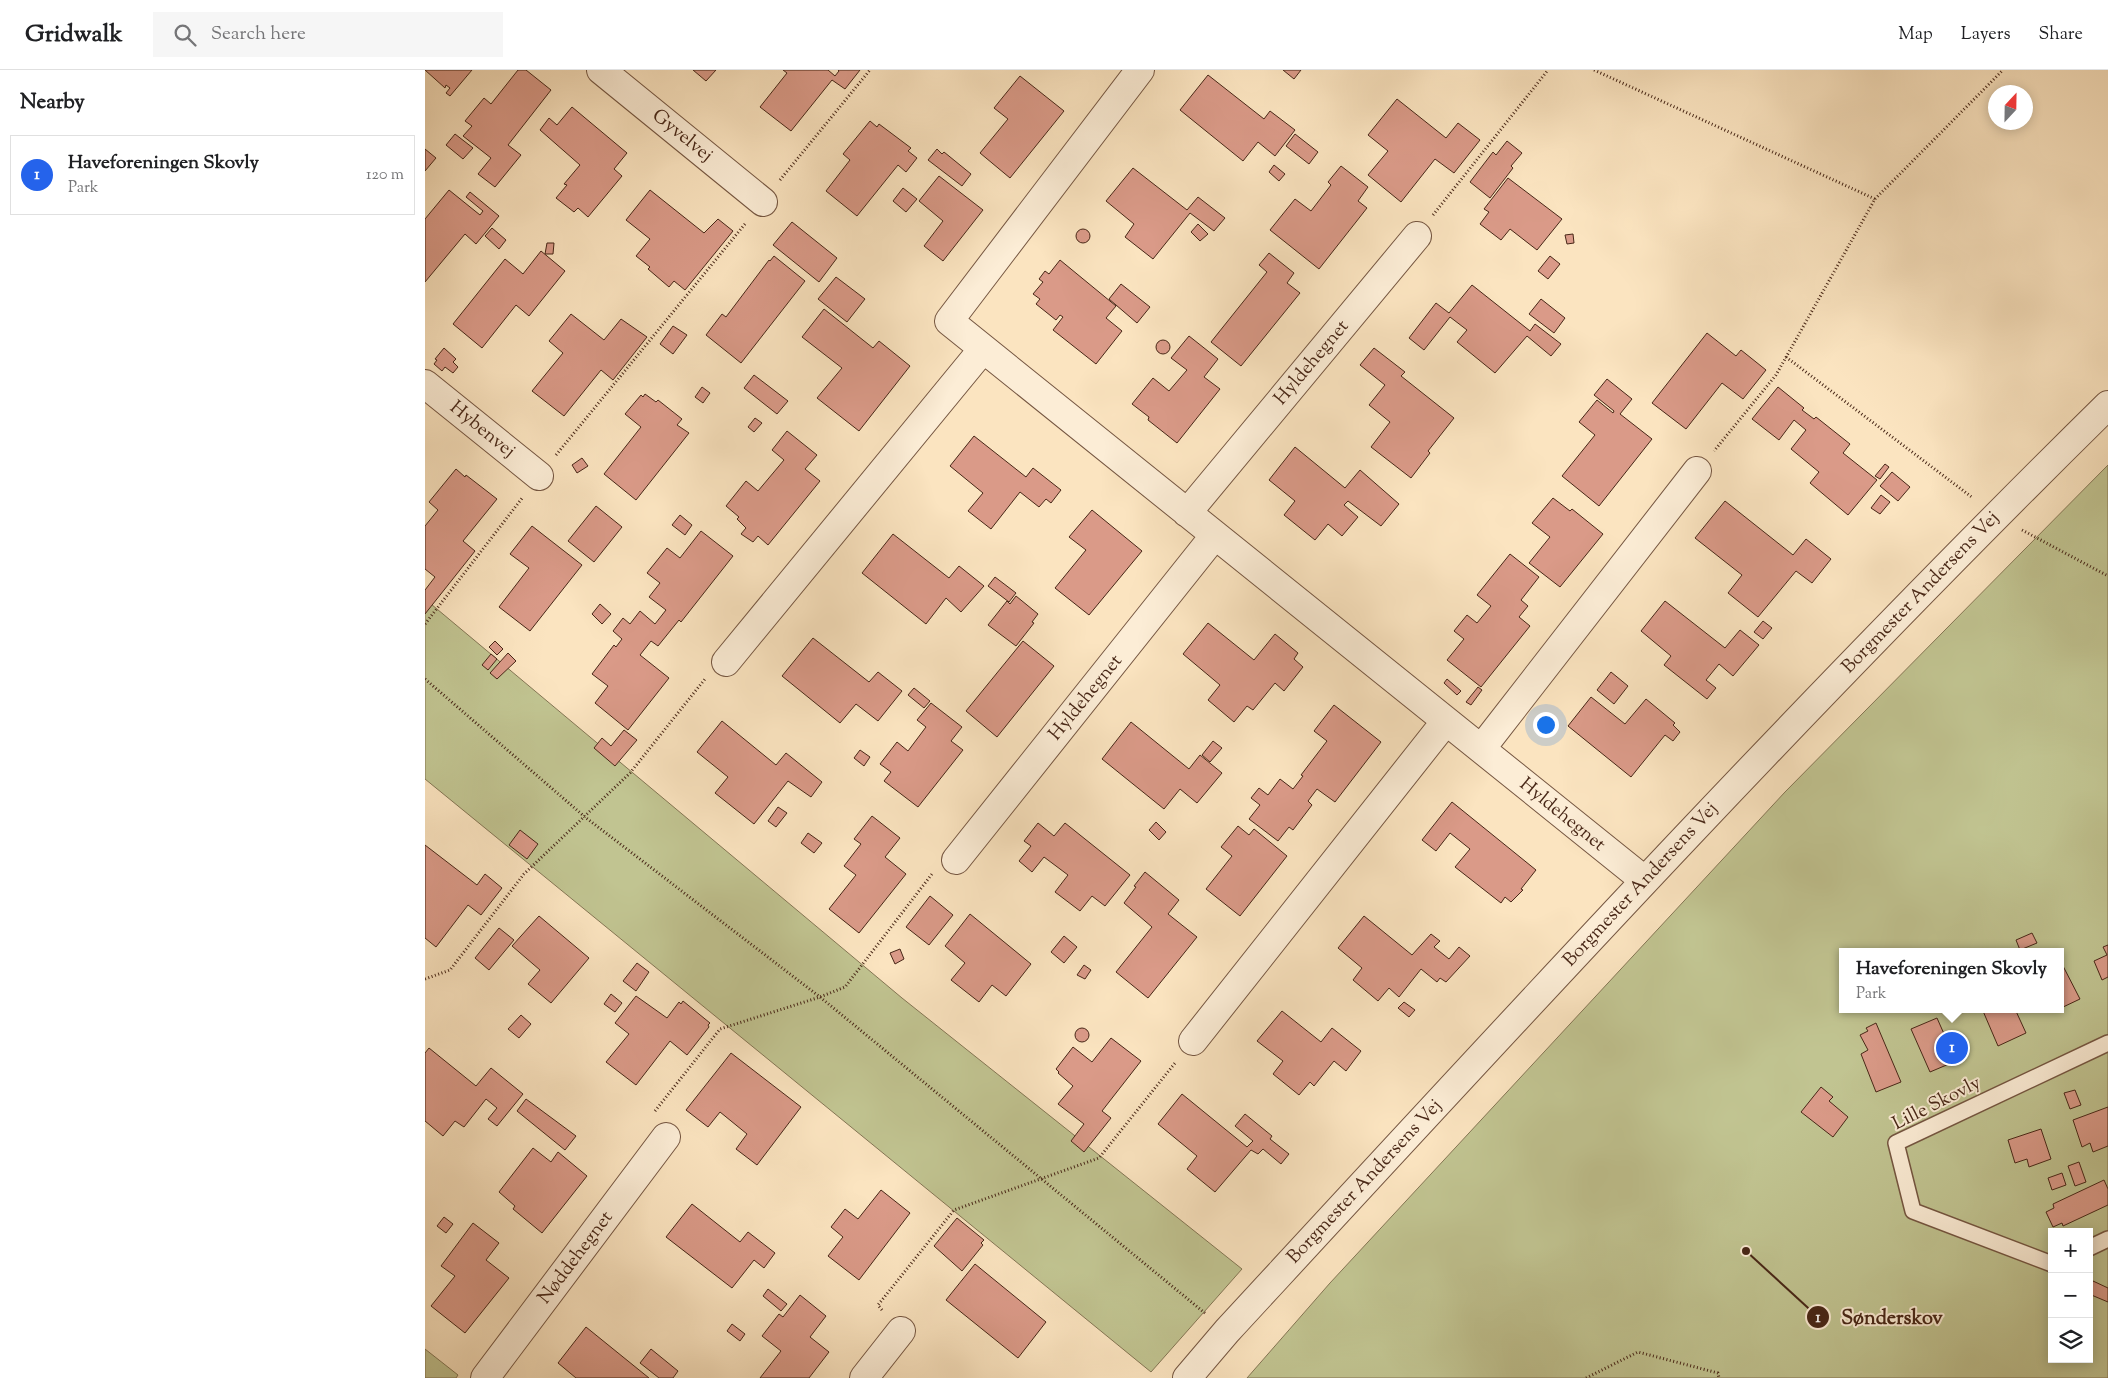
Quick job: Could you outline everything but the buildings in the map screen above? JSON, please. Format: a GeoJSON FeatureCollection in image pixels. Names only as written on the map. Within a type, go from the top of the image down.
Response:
{"type":"FeatureCollection","features":[{"type":"Feature","properties":{"kind":"street","name":"Gyvelvej"},"geometry":{"type":"LineString","coordinates":[[601,70],[763,202]]}},
{"type":"Feature","properties":{"kind":"street","name":"Hyldehegnet"},"geometry":{"type":"LineString","coordinates":[[1140,70],[949,321],[1644,880]]}},
{"type":"Feature","properties":{"kind":"street","name":"Hyldehegnet"},"geometry":{"type":"LineString","coordinates":[[1187,513],[1417,236]]}},
{"type":"Feature","properties":{"kind":"street"},"geometry":{"type":"LineString","coordinates":[[726,662],[983,349]]}},
{"type":"Feature","properties":{"kind":"street","name":"Hybenvej"},"geometry":{"type":"LineString","coordinates":[[425,384],[539,476]]}},
{"type":"Feature","properties":{"kind":"street","name":"Borgmester Andersens Vej"},"geometry":{"type":"LineString","coordinates":[[1187,1378],[1227,1331],[1644,880],[1996,515],[2108,405]]}},
{"type":"Feature","properties":{"kind":"street"},"geometry":{"type":"LineString","coordinates":[[1481,749],[1697,472]]}},
{"type":"Feature","properties":{"kind":"street","name":"Hyldehegnet"},"geometry":{"type":"LineString","coordinates":[[956,860],[1215,535]]}},
{"type":"Feature","properties":{"kind":"street"},"geometry":{"type":"LineString","coordinates":[[1193,1041],[1446,721]]}},
{"type":"Feature","properties":{"kind":"street","name":"Nøddehegnet"},"geometry":{"type":"LineString","coordinates":[[485,1378],[666,1137]]}},
{"type":"Feature","properties":{"kind":"street"},"geometry":{"type":"LineString","coordinates":[[863,1378],[901,1331]]}},
{"type":"Feature","properties":{"kind":"lane","name":"Lille Skovly"},"geometry":{"type":"LineString","coordinates":[[2048,1262],[1913,1211],[1896,1143],[2108,1043]]}},
{"type":"Feature","properties":{"kind":"lane"},"geometry":{"type":"LineString","coordinates":[[2093,1246],[2108,1239]]}},
{"type":"Feature","properties":{"kind":"path"},"geometry":{"type":"LineString","coordinates":[[426,623],[539,476],[870,70]]}},
{"type":"Feature","properties":{"kind":"path"},"geometry":{"type":"LineString","coordinates":[[1417,236],[1548,70]]}},
{"type":"Feature","properties":{"kind":"path"},"geometry":{"type":"LineString","coordinates":[[1594,70],[1875,199]]}},
{"type":"Feature","properties":{"kind":"path"},"geometry":{"type":"LineString","coordinates":[[1697,472],[1776,375],[1875,199],[2003,70]]}},
{"type":"Feature","properties":{"kind":"path"},"geometry":{"type":"LineString","coordinates":[[1786,357],[1996,515],[2108,576]]}},
{"type":"Feature","properties":{"kind":"path"},"geometry":{"type":"LineString","coordinates":[[425,979],[450,970],[524,874],[630,773],[704,680],[726,662]]}},
{"type":"Feature","properties":{"kind":"path"},"geometry":{"type":"LineString","coordinates":[[425,679],[585,817],[820,997],[1227,1331]]}},
{"type":"Feature","properties":{"kind":"path"},"geometry":{"type":"LineString","coordinates":[[666,1137],[650,1117],[720,1029],[820,997],[845,986],[943,860],[956,860]]}},
{"type":"Feature","properties":{"kind":"path"},"geometry":{"type":"LineString","coordinates":[[901,1331],[878,1305],[954,1210],[1099,1158],[1193,1041]]}},
{"type":"Feature","properties":{"kind":"path"},"geometry":{"type":"LineString","coordinates":[[1586,1378],[1638,1352],[1718,1373],[1719,1378]]}},
{"type":"Feature","properties":{"kind":"green space"},"geometry":{"type":"Polygon","coordinates":[[[2108,465],[2108,1378],[1247,1378],[1330,1283],[1785,792],[2108,465]]]}},
{"type":"Feature","properties":{"kind":"green space"},"geometry":{"type":"Polygon","coordinates":[[[425,599],[902,998],[1242,1269],[1151,1372],[425,779],[425,599]]]}},
{"type":"Feature","properties":{"kind":"green space"},"geometry":{"type":"Polygon","coordinates":[[[425,1349],[458,1375],[456,1378],[425,1378],[425,1349]]]}},
{"type":"Feature","properties":{"kind":"place","name":"Haveforeningen Skovly"},"geometry":{"type":"Point","coordinates":[1952,1048]}},
{"type":"Feature","properties":{"kind":"place","name":"Sønderskov"},"geometry":{"type":"Point","coordinates":[1746,1251]}}]}
